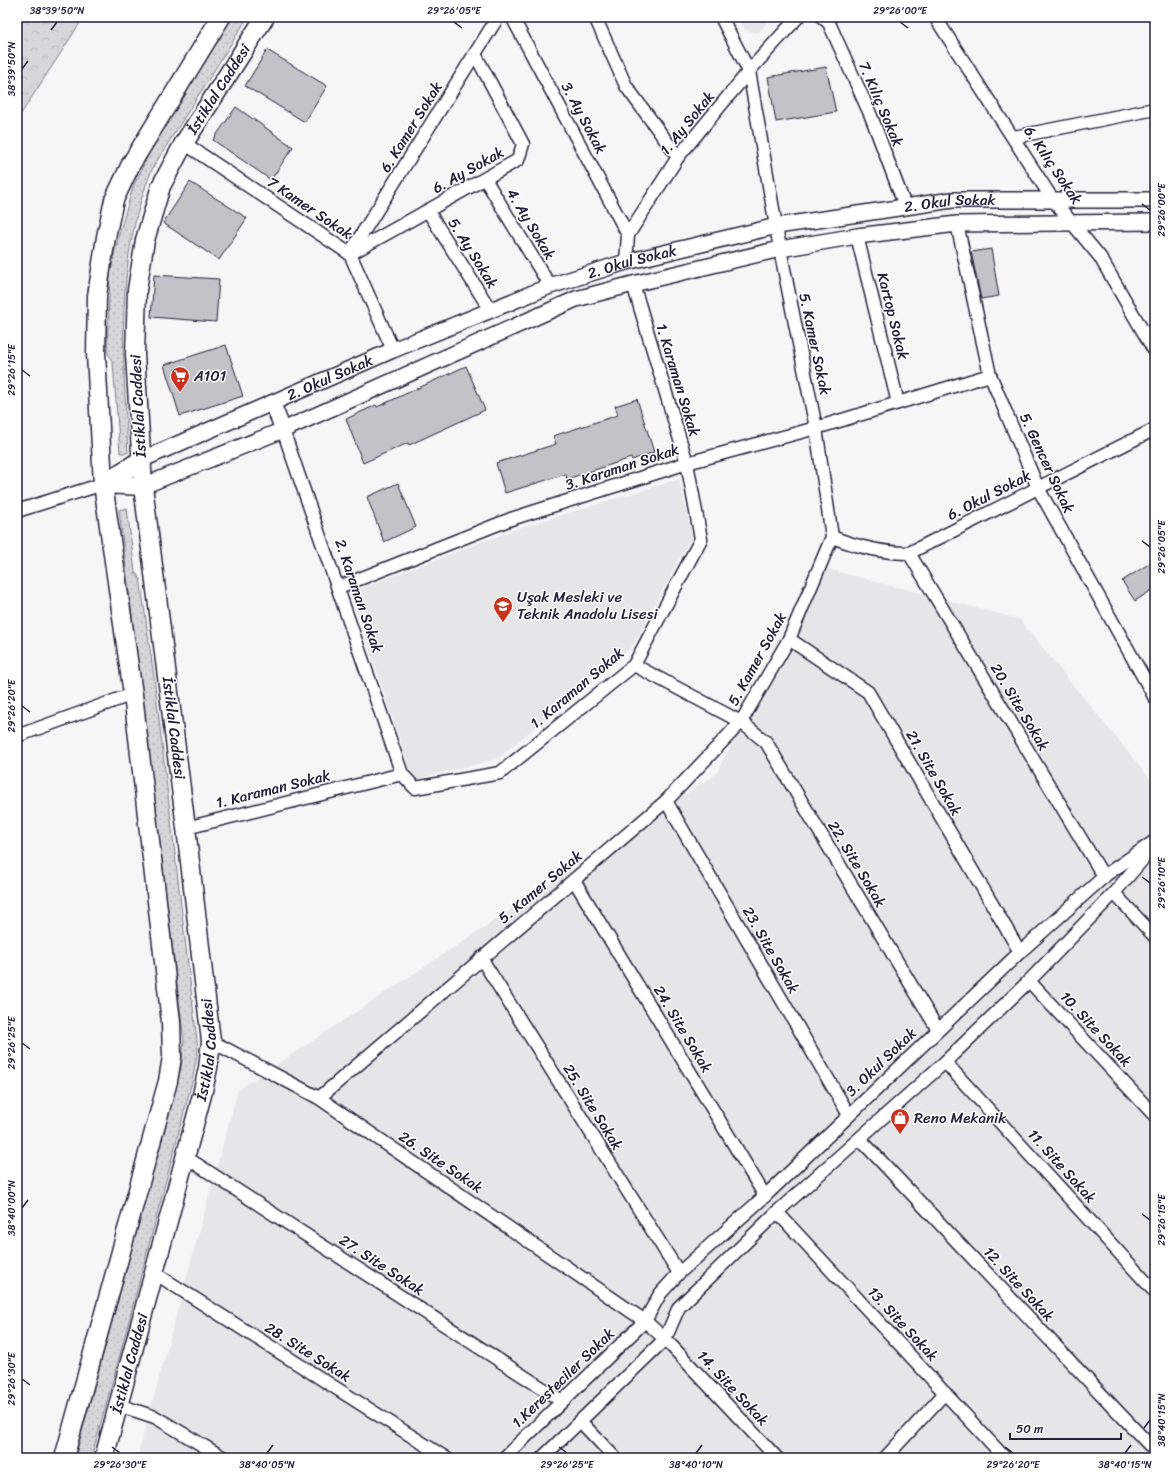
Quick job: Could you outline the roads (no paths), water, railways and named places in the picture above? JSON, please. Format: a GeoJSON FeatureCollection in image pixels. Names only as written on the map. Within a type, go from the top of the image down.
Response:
{"type":"FeatureCollection","features":[{"type":"Feature","properties":{"kind":"main road","name":"İstiklal Caddesi"},"geometry":{"type":"LineString","coordinates":[[64,1458],[168,1081],[172,1057],[171,1022],[133,694],[103,484],[96,354],[97,296],[106,237],[114,200],[131,164],[221,17]]}},
{"type":"Feature","properties":{"kind":"main road","name":"İstiklal Caddesi"},"geometry":{"type":"LineString","coordinates":[[104,1458],[208,1068],[210,1041],[186,828],[143,486],[135,354],[137,290],[145,240],[161,186],[184,143],[265,17]]}},
{"type":"Feature","properties":{"kind":"main road"},"geometry":{"type":"LineString","coordinates":[[103,484],[141,460]]}},
{"type":"Feature","properties":{"kind":"main road"},"geometry":{"type":"LineString","coordinates":[[103,484],[143,486]]}},
{"type":"Feature","properties":{"kind":"street","name":"6. Kamer Sokak"},"geometry":{"type":"LineString","coordinates":[[350,254],[498,17]]}},
{"type":"Feature","properties":{"kind":"street","name":"3. Ay Sokak"},"geometry":{"type":"LineString","coordinates":[[512,17],[628,235]]}},
{"type":"Feature","properties":{"kind":"street"},"geometry":{"type":"LineString","coordinates":[[595,17],[626,86],[678,157]]}},
{"type":"Feature","properties":{"kind":"street","name":"5. Kamer Sokak"},"geometry":{"type":"LineString","coordinates":[[319,1098],[666,801],[741,722],[789,639],[832,537],[816,428],[780,249],[749,71],[721,17]]}},
{"type":"Feature","properties":{"kind":"street","name":"1. Ay Sokak"},"geometry":{"type":"LineString","coordinates":[[626,262],[628,235],[678,157],[749,71],[798,17]]}},
{"type":"Feature","properties":{"kind":"street","name":"7. Kılıç Sokak"},"geometry":{"type":"LineString","coordinates":[[822,17],[829,23],[872,116],[905,206]]}},
{"type":"Feature","properties":{"kind":"street","name":"6. Kılıç Sokak"},"geometry":{"type":"LineString","coordinates":[[934,17],[1014,137],[1053,200],[1074,223],[1100,257],[1155,352]]}},
{"type":"Feature","properties":{"kind":"street","name":"6. Ay Sokak"},"geometry":{"type":"LineString","coordinates":[[350,254],[518,160],[523,144],[475,54]]}},
{"type":"Feature","properties":{"kind":"street"},"geometry":{"type":"LineString","coordinates":[[1014,137],[1154,108]]}},
{"type":"Feature","properties":{"kind":"street","name":"7 Kamer Sokak"},"geometry":{"type":"LineString","coordinates":[[184,143],[350,254],[393,350]]}},
{"type":"Feature","properties":{"kind":"street","name":"4. Ay Sokak"},"geometry":{"type":"LineString","coordinates":[[485,179],[550,286]]}},
{"type":"Feature","properties":{"kind":"street","name":"2. Okul Sokak"},"geometry":{"type":"LineString","coordinates":[[141,460],[273,404],[393,350],[550,286],[626,262],[777,226],[952,200],[1155,200]]}},
{"type":"Feature","properties":{"kind":"street","name":"5. Ay Sokak"},"geometry":{"type":"LineString","coordinates":[[428,211],[491,311]]}},
{"type":"Feature","properties":{"kind":"street","name":"2. Okul Sokak"},"geometry":{"type":"LineString","coordinates":[[143,486],[283,430],[576,299],[633,284],[780,249],[857,236],[957,224],[1155,222]]}},
{"type":"Feature","properties":{"kind":"street","name":"5. Gencer Sokak"},"geometry":{"type":"LineString","coordinates":[[957,224],[990,375],[1038,488],[1155,698]]}},
{"type":"Feature","properties":{"kind":"street","name":"Kartop Sokak"},"geometry":{"type":"LineString","coordinates":[[857,236],[898,403]]}},
{"type":"Feature","properties":{"kind":"street"},"geometry":{"type":"LineString","coordinates":[[626,262],[633,284]]}},
{"type":"Feature","properties":{"kind":"street","name":"1. Karaman Sokak"},"geometry":{"type":"LineString","coordinates":[[186,828],[402,774],[416,788],[500,773],[634,665],[701,539],[687,463],[633,284]]}},
{"type":"Feature","properties":{"kind":"street","name":"3. Karaman Sokak"},"geometry":{"type":"LineString","coordinates":[[339,587],[511,519],[687,463],[816,428],[990,375]]}},
{"type":"Feature","properties":{"kind":"street"},"geometry":{"type":"LineString","coordinates":[[273,404],[283,430]]}},
{"type":"Feature","properties":{"kind":"street","name":"6. Okul Sokak"},"geometry":{"type":"LineString","coordinates":[[832,537],[858,547],[895,553],[909,553],[1155,429]]}},
{"type":"Feature","properties":{"kind":"street","name":"2. Karaman Sokak"},"geometry":{"type":"LineString","coordinates":[[283,430],[339,587],[402,774]]}},
{"type":"Feature","properties":{"kind":"street"},"geometry":{"type":"LineString","coordinates":[[17,511],[103,484]]}},
{"type":"Feature","properties":{"kind":"street","name":"20. Site Sokak"},"geometry":{"type":"LineString","coordinates":[[909,553],[1104,877]]}},
{"type":"Feature","properties":{"kind":"street","name":"21. Site Sokak"},"geometry":{"type":"LineString","coordinates":[[789,639],[868,692],[1020,952]]}},
{"type":"Feature","properties":{"kind":"street","name":"22. Site Sokak"},"geometry":{"type":"LineString","coordinates":[[634,665],[741,722],[766,742],[938,1030]]}},
{"type":"Feature","properties":{"kind":"street"},"geometry":{"type":"LineString","coordinates":[[17,736],[133,694]]}},
{"type":"Feature","properties":{"kind":"street","name":"23. Site Sokak"},"geometry":{"type":"LineString","coordinates":[[666,801],[849,1115]]}},
{"type":"Feature","properties":{"kind":"street","name":"3. Okul Sokak"},"geometry":{"type":"LineString","coordinates":[[645,1321],[660,1294],[679,1273],[765,1196],[1020,952],[1104,877],[1155,841]]}},
{"type":"Feature","properties":{"kind":"street"},"geometry":{"type":"LineString","coordinates":[[542,1458],[581,1422],[665,1339],[679,1307],[777,1212],[945,1062],[1029,981],[1114,893],[1155,845]]}},
{"type":"Feature","properties":{"kind":"street","name":"24. Site Sokak"},"geometry":{"type":"LineString","coordinates":[[574,880],[765,1196]]}},
{"type":"Feature","properties":{"kind":"street"},"geometry":{"type":"LineString","coordinates":[[1114,893],[1155,937]]}},
{"type":"Feature","properties":{"kind":"street","name":"25. Site Sokak"},"geometry":{"type":"LineString","coordinates":[[481,958],[679,1273]]}},
{"type":"Feature","properties":{"kind":"street","name":"10. Site Sokak"},"geometry":{"type":"LineString","coordinates":[[1029,981],[1155,1116]]}},
{"type":"Feature","properties":{"kind":"street","name":"26. Site Sokak"},"geometry":{"type":"LineString","coordinates":[[210,1041],[319,1098],[645,1321],[665,1339]]}},
{"type":"Feature","properties":{"kind":"street","name":"11. Site Sokak"},"geometry":{"type":"LineString","coordinates":[[945,1062],[1155,1292]]}},
{"type":"Feature","properties":{"kind":"street","name":"12. Site Sokak"},"geometry":{"type":"LineString","coordinates":[[860,1139],[1155,1452]]}},
{"type":"Feature","properties":{"kind":"street","name":"27. Site Sokak"},"geometry":{"type":"LineString","coordinates":[[184,1156],[562,1401]]}},
{"type":"Feature","properties":{"kind":"street","name":"13. Site Sokak"},"geometry":{"type":"LineString","coordinates":[[777,1212],[945,1393],[1002,1457]]}},
{"type":"Feature","properties":{"kind":"street","name":"28. Site Sokak"},"geometry":{"type":"LineString","coordinates":[[153,1272],[446,1458]]}},
{"type":"Feature","properties":{"kind":"street","name":"1.Keresteciler Sokak"},"geometry":{"type":"LineString","coordinates":[[504,1458],[645,1321]]}},
{"type":"Feature","properties":{"kind":"street","name":"14. Site Sokak"},"geometry":{"type":"LineString","coordinates":[[665,1339],[777,1458]]}},
{"type":"Feature","properties":{"kind":"street"},"geometry":{"type":"LineString","coordinates":[[884,1458],[945,1393]]}},
{"type":"Feature","properties":{"kind":"street"},"geometry":{"type":"LineString","coordinates":[[118,1405],[155,1417],[224,1458]]}},
{"type":"Feature","properties":{"kind":"street"},"geometry":{"type":"LineString","coordinates":[[581,1422],[615,1458]]}},
{"type":"Feature","properties":{"kind":"place","name":"A101"},"geometry":{"type":"Point","coordinates":[180,393]}},
{"type":"Feature","properties":{"kind":"place","name":"Uşak Mesleki ve Teknik Anadolu Lisesi"},"geometry":{"type":"Point","coordinates":[503,623]}},
{"type":"Feature","properties":{"kind":"place","name":"Reno Mekanik"},"geometry":{"type":"Point","coordinates":[900,1135]}}]}
